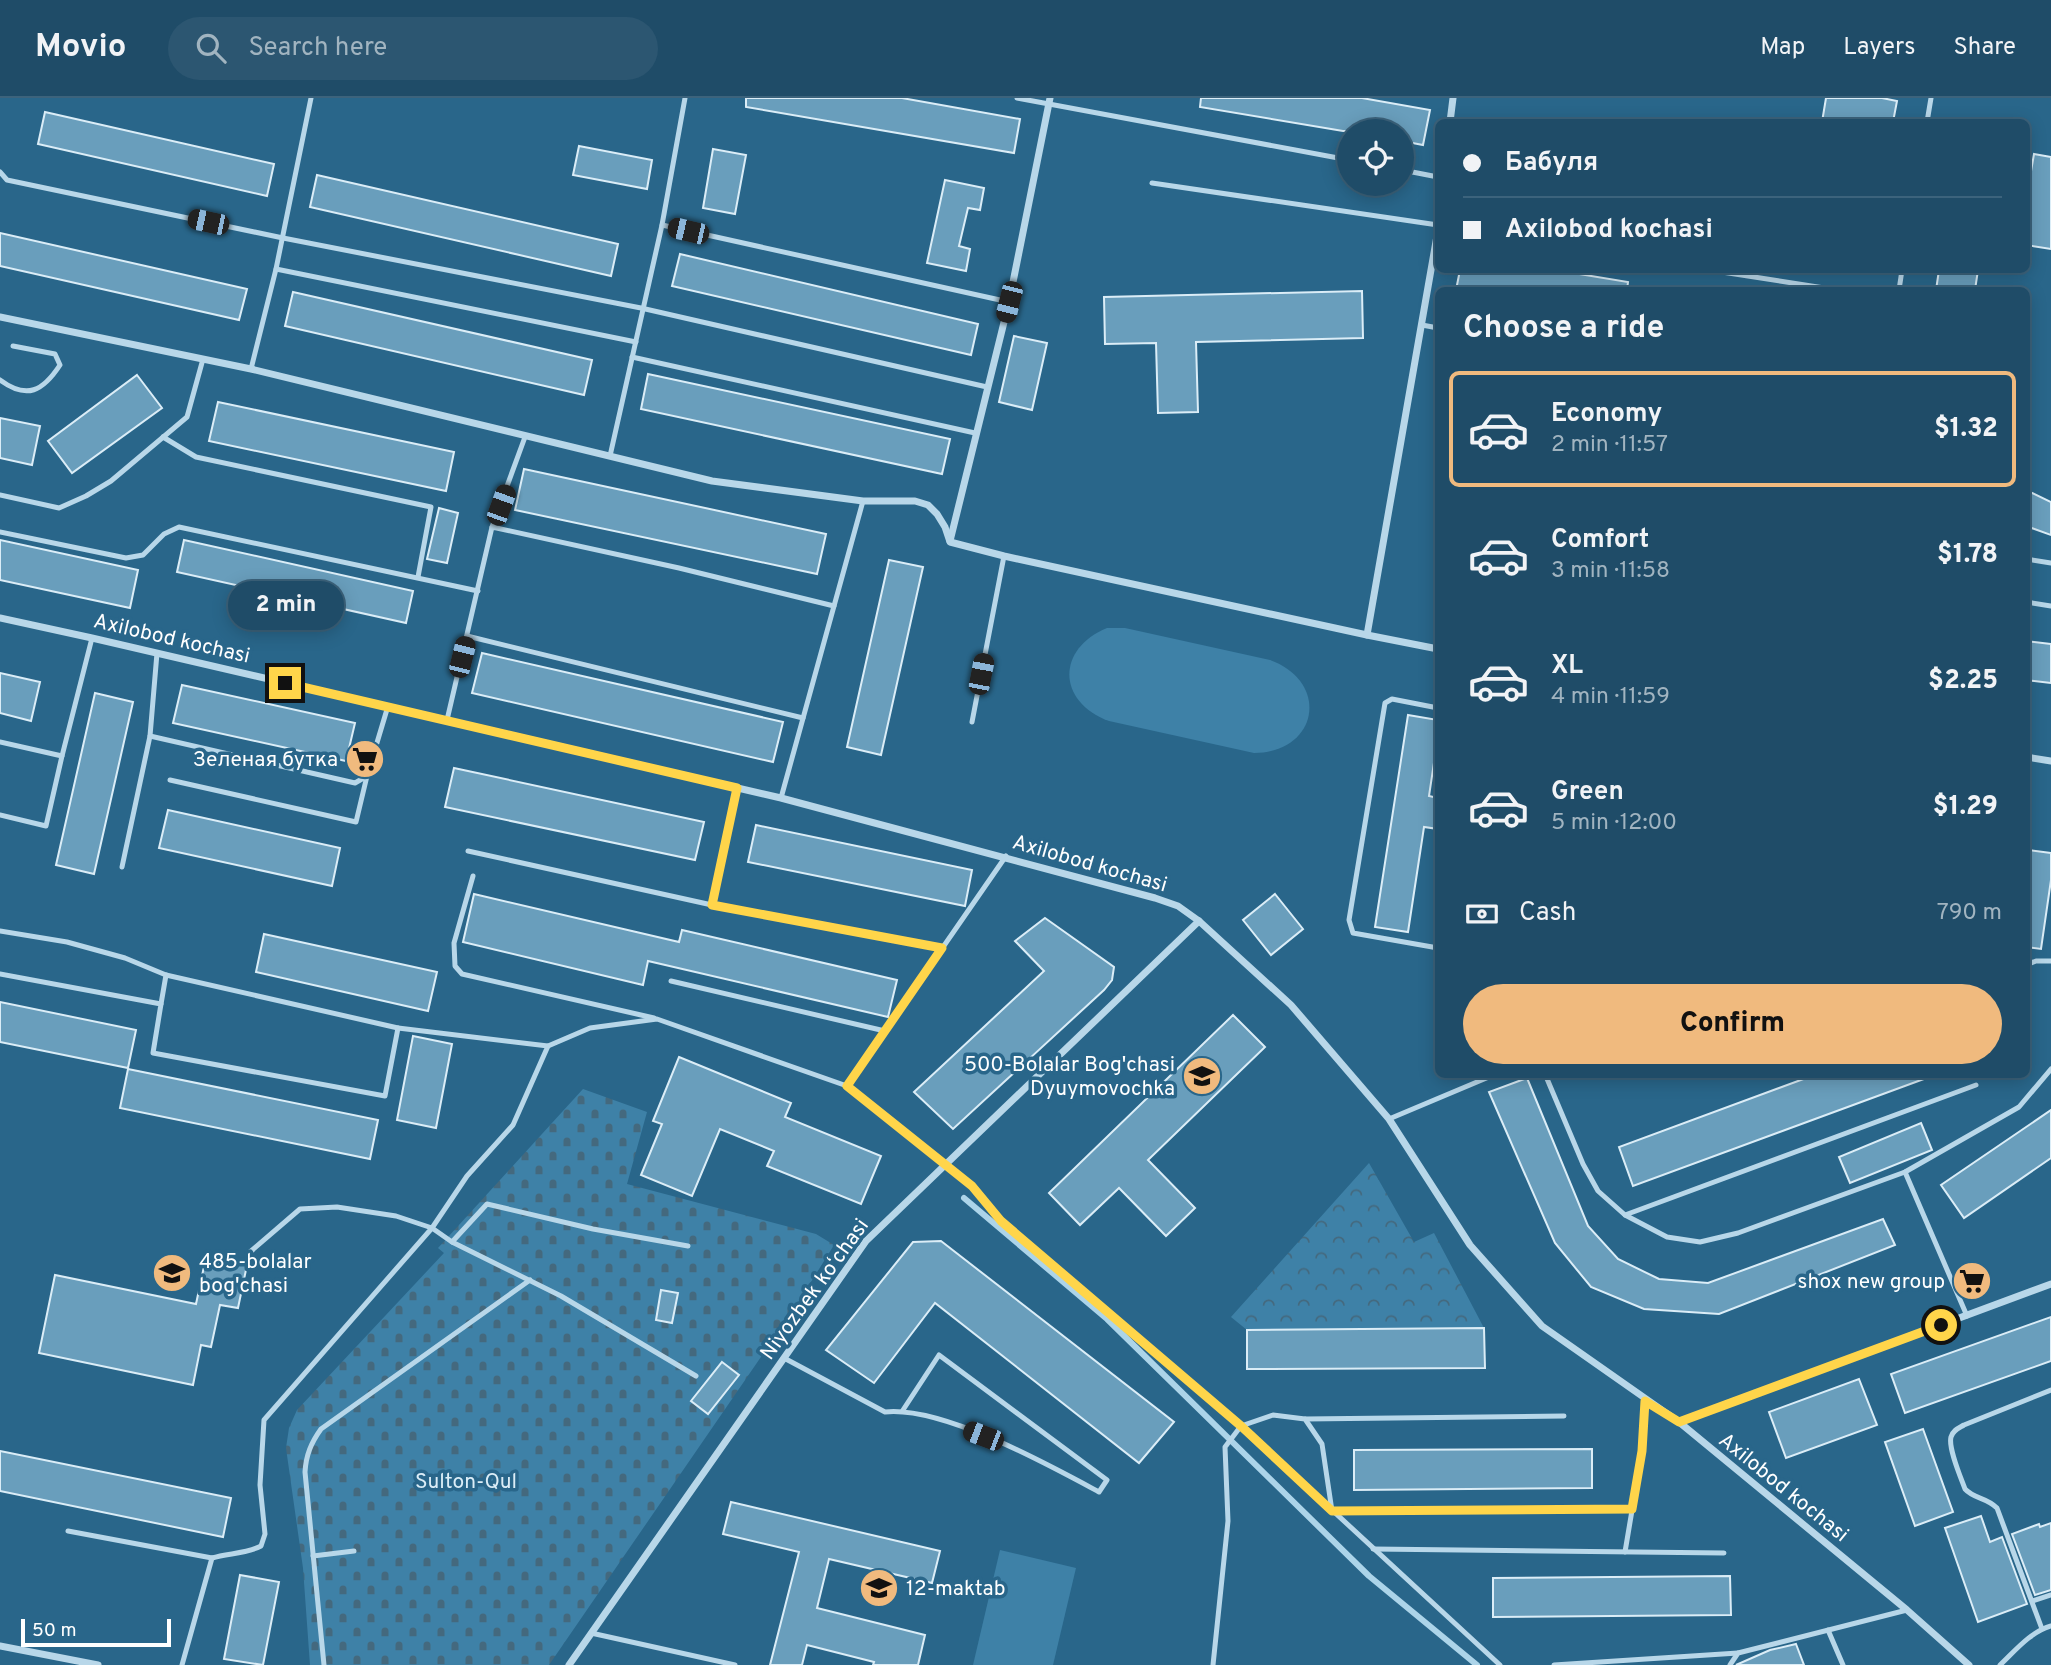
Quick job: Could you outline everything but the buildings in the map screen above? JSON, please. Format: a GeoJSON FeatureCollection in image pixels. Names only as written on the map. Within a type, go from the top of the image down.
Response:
{"type":"FeatureCollection","features":[{"type":"Feature","properties":{"kind":"street"},"geometry":{"type":"LineString","coordinates":[[1450,119],[1453,98]]}},
{"type":"Feature","properties":{"kind":"street"},"geometry":{"type":"LineString","coordinates":[[950,542],[1009,302],[1050,101]]}},
{"type":"Feature","properties":{"kind":"street"},"geometry":{"type":"LineString","coordinates":[[1367,635],[1435,246]]}},
{"type":"Feature","properties":{"kind":"street"},"geometry":{"type":"LineString","coordinates":[[0,317],[251,369],[712,481],[863,502],[915,500],[928,505],[945,527],[950,542]]}},
{"type":"Feature","properties":{"kind":"street"},"geometry":{"type":"LineString","coordinates":[[950,542],[1004,556],[1435,648]]}},
{"type":"Feature","properties":{"kind":"street","name":"Axilobod kochasi"},"geometry":{"type":"LineString","coordinates":[[0,618],[781,798],[1006,856],[1178,906],[1199,921],[1291,1005],[1389,1119],[1471,1245],[1542,1326],[1645,1401],[1679,1422],[1907,1610],[1969,1665]]}},
{"type":"Feature","properties":{"kind":"street"},"geometry":{"type":"LineString","coordinates":[[2030,758],[2051,761]]}},
{"type":"Feature","properties":{"kind":"street","name":"Niyozbek koʻchasi"},"geometry":{"type":"LineString","coordinates":[[569,1665],[866,1241],[1199,921]]}},
{"type":"Feature","properties":{"kind":"street"},"geometry":{"type":"LineString","coordinates":[[1679,1422],[2051,1284]]}},
{"type":"Feature","properties":{"kind":"street"},"geometry":{"type":"LineString","coordinates":[[0,1646],[98,1665]]}},
{"type":"Feature","properties":{"kind":"lane"},"geometry":{"type":"LineString","coordinates":[[251,369],[276,269],[311,98]]}},
{"type":"Feature","properties":{"kind":"lane"},"geometry":{"type":"LineString","coordinates":[[610,456],[641,308],[662,225],[685,98]]}},
{"type":"Feature","properties":{"kind":"lane"},"geometry":{"type":"LineString","coordinates":[[1017,98],[1050,101],[1337,158]]}},
{"type":"Feature","properties":{"kind":"lane"},"geometry":{"type":"LineString","coordinates":[[1928,119],[1931,98]]}},
{"type":"Feature","properties":{"kind":"lane"},"geometry":{"type":"LineString","coordinates":[[0,172],[7,180],[641,308],[987,387]]}},
{"type":"Feature","properties":{"kind":"lane"},"geometry":{"type":"LineString","coordinates":[[1414,172],[1435,176]]}},
{"type":"Feature","properties":{"kind":"lane"},"geometry":{"type":"LineString","coordinates":[[1152,183],[1435,228]]}},
{"type":"Feature","properties":{"kind":"lane"},"geometry":{"type":"LineString","coordinates":[[662,225],[1009,302]]}},
{"type":"Feature","properties":{"kind":"lane"},"geometry":{"type":"LineString","coordinates":[[276,269],[636,342]]}},
{"type":"Feature","properties":{"kind":"lane"},"geometry":{"type":"LineString","coordinates":[[1728,273],[1818,287]]}},
{"type":"Feature","properties":{"kind":"lane"},"geometry":{"type":"LineString","coordinates":[[1422,325],[1435,327]]}},
{"type":"Feature","properties":{"kind":"lane"},"geometry":{"type":"LineString","coordinates":[[0,380],[13,390],[33,391],[49,382],[60,365],[55,354],[13,346]]}},
{"type":"Feature","properties":{"kind":"lane"},"geometry":{"type":"LineString","coordinates":[[632,357],[975,433]]}},
{"type":"Feature","properties":{"kind":"lane"},"geometry":{"type":"LineString","coordinates":[[0,495],[59,508],[111,481],[187,418],[203,359]]}},
{"type":"Feature","properties":{"kind":"lane"},"geometry":{"type":"LineString","coordinates":[[447,720],[492,527],[525,436]]}},
{"type":"Feature","properties":{"kind":"lane"},"geometry":{"type":"LineString","coordinates":[[163,437],[196,457],[431,507],[418,578]]}},
{"type":"Feature","properties":{"kind":"lane"},"geometry":{"type":"LineString","coordinates":[[781,798],[863,502]]}},
{"type":"Feature","properties":{"kind":"lane"},"geometry":{"type":"LineString","coordinates":[[0,532],[126,558],[143,555],[164,534],[179,527],[478,591]]}},
{"type":"Feature","properties":{"kind":"lane"},"geometry":{"type":"LineString","coordinates":[[492,527],[679,568],[834,606]]}},
{"type":"Feature","properties":{"kind":"lane"},"geometry":{"type":"LineString","coordinates":[[972,722],[1004,556]]}},
{"type":"Feature","properties":{"kind":"lane"},"geometry":{"type":"LineString","coordinates":[[2030,560],[2051,563]]}},
{"type":"Feature","properties":{"kind":"lane"},"geometry":{"type":"LineString","coordinates":[[2030,603],[2051,606]]}},
{"type":"Feature","properties":{"kind":"lane"},"geometry":{"type":"LineString","coordinates":[[467,636],[803,718]]}},
{"type":"Feature","properties":{"kind":"lane"},"geometry":{"type":"LineString","coordinates":[[0,815],[46,826],[92,638]]}},
{"type":"Feature","properties":{"kind":"lane"},"geometry":{"type":"LineString","coordinates":[[122,867],[150,736],[157,653]]}},
{"type":"Feature","properties":{"kind":"lane"},"geometry":{"type":"LineString","coordinates":[[1435,707],[1392,699],[1385,703],[1349,920],[1353,933],[1435,947]]}},
{"type":"Feature","properties":{"kind":"lane"},"geometry":{"type":"LineString","coordinates":[[170,780],[356,822],[388,706]]}},
{"type":"Feature","properties":{"kind":"lane"},"geometry":{"type":"LineString","coordinates":[[150,736],[355,783],[367,776]]}},
{"type":"Feature","properties":{"kind":"lane"},"geometry":{"type":"LineString","coordinates":[[0,742],[62,756]]}},
{"type":"Feature","properties":{"kind":"lane"},"geometry":{"type":"LineString","coordinates":[[712,905],[737,788]]}},
{"type":"Feature","properties":{"kind":"lane"},"geometry":{"type":"LineString","coordinates":[[468,851],[712,905],[942,948]]}},
{"type":"Feature","properties":{"kind":"lane"},"geometry":{"type":"LineString","coordinates":[[847,1086],[1006,856]]}},
{"type":"Feature","properties":{"kind":"lane"},"geometry":{"type":"LineString","coordinates":[[473,876],[454,943],[455,966],[462,974],[657,1019],[847,1086],[972,1186],[1001,1221],[1241,1426],[1500,1665]]}},
{"type":"Feature","properties":{"kind":"lane"},"geometry":{"type":"LineString","coordinates":[[0,931],[67,942],[125,958],[166,975],[398,1028],[548,1046],[590,1027],[657,1019]]}},
{"type":"Feature","properties":{"kind":"lane"},"geometry":{"type":"LineString","coordinates":[[2030,963],[2051,961]]}},
{"type":"Feature","properties":{"kind":"lane"},"geometry":{"type":"LineString","coordinates":[[0,974],[161,1004]]}},
{"type":"Feature","properties":{"kind":"lane"},"geometry":{"type":"LineString","coordinates":[[166,975],[153,1053],[385,1096],[398,1028]]}},
{"type":"Feature","properties":{"kind":"lane"},"geometry":{"type":"LineString","coordinates":[[671,981],[885,1031]]}},
{"type":"Feature","properties":{"kind":"lane"},"geometry":{"type":"LineString","coordinates":[[68,1531],[212,1558],[227,1553],[251,1551],[261,1546],[265,1535],[260,1485],[264,1420],[432,1228],[467,1176],[513,1125],[548,1046]]}},
{"type":"Feature","properties":{"kind":"lane"},"geometry":{"type":"LineString","coordinates":[[1547,1078],[1583,1164],[1598,1191],[1625,1215],[1667,1237],[1700,1242],[1738,1233],[1905,1172],[2019,1107],[2051,1069]]}},
{"type":"Feature","properties":{"kind":"lane"},"geometry":{"type":"LineString","coordinates":[[1389,1119],[1486,1078]]}},
{"type":"Feature","properties":{"kind":"lane"},"geometry":{"type":"LineString","coordinates":[[1625,1215],[1976,1085]]}},
{"type":"Feature","properties":{"kind":"lane"},"geometry":{"type":"LineString","coordinates":[[1905,1172],[1967,1316]]}},
{"type":"Feature","properties":{"kind":"lane"},"geometry":{"type":"LineString","coordinates":[[452,1242],[487,1204],[593,1229],[688,1246]]}},
{"type":"Feature","properties":{"kind":"lane"},"geometry":{"type":"LineString","coordinates":[[250,1252],[300,1209],[337,1207],[396,1216],[432,1228],[452,1242],[530,1280],[696,1376]]}},
{"type":"Feature","properties":{"kind":"lane"},"geometry":{"type":"LineString","coordinates":[[324,1665],[305,1472],[309,1449],[321,1429],[530,1280]]}},
{"type":"Feature","properties":{"kind":"lane"},"geometry":{"type":"LineString","coordinates":[[784,1359],[885,1412],[902,1410],[933,1417],[1008,1445],[1099,1492],[1108,1480],[939,1355],[902,1410]]}},
{"type":"Feature","properties":{"kind":"lane"},"geometry":{"type":"LineString","coordinates":[[2042,1629],[1997,1508],[1989,1500],[1965,1489],[1951,1437],[1955,1430],[1964,1425],[2051,1390]]}},
{"type":"Feature","properties":{"kind":"lane"},"geometry":{"type":"LineString","coordinates":[[1625,1552],[1642,1451],[1645,1401]]}},
{"type":"Feature","properties":{"kind":"lane"},"geometry":{"type":"LineString","coordinates":[[1213,1665],[1228,1521],[1226,1447],[1241,1426],[1273,1415],[1305,1419],[1564,1416]]}},
{"type":"Feature","properties":{"kind":"lane"},"geometry":{"type":"LineString","coordinates":[[1305,1419],[1322,1444],[1332,1511]]}},
{"type":"Feature","properties":{"kind":"lane"},"geometry":{"type":"LineString","coordinates":[[1332,1511],[1632,1509]]}},
{"type":"Feature","properties":{"kind":"lane"},"geometry":{"type":"LineString","coordinates":[[1373,1549],[1724,1553]]}},
{"type":"Feature","properties":{"kind":"lane"},"geometry":{"type":"LineString","coordinates":[[313,1556],[354,1550]]}},
{"type":"Feature","properties":{"kind":"lane"},"geometry":{"type":"LineString","coordinates":[[182,1665],[212,1558]]}},
{"type":"Feature","properties":{"kind":"lane"},"geometry":{"type":"LineString","coordinates":[[2032,1601],[2051,1595]]}},
{"type":"Feature","properties":{"kind":"lane"},"geometry":{"type":"LineString","coordinates":[[1554,1665],[1738,1653],[1907,1610]]}},
{"type":"Feature","properties":{"kind":"lane"},"geometry":{"type":"LineString","coordinates":[[2000,1665],[2042,1629],[2051,1626]]}},
{"type":"Feature","properties":{"kind":"lane"},"geometry":{"type":"LineString","coordinates":[[1828,1630],[1843,1665]]}},
{"type":"Feature","properties":{"kind":"lane"},"geometry":{"type":"LineString","coordinates":[[592,1633],[735,1665]]}},
{"type":"Feature","properties":{"kind":"lane"},"geometry":{"type":"LineString","coordinates":[[1730,1665],[1738,1653]]}},
{"type":"Feature","properties":{"kind":"green space"},"geometry":{"type":"Polygon","coordinates":[[[1107,628],[1125,628],[1270,660],[1289,670],[1302,684],[1308,699],[1309,714],[1303,729],[1292,741],[1276,750],[1254,753],[1109,721],[1092,712],[1080,701],[1072,689],[1069,675],[1078,649],[1090,637],[1107,628]]]}},
{"type":"Feature","properties":{"kind":"green space","name":"Sulton-Qul"},"geometry":{"type":"Polygon","coordinates":[[[583,1089],[647,1112],[627,1184],[816,1234],[834,1245],[796,1306],[549,1665],[310,1665],[303,1568],[286,1448],[289,1428],[297,1410],[444,1253],[438,1248],[583,1089]]]}},
{"type":"Feature","properties":{"kind":"green space"},"geometry":{"type":"Polygon","coordinates":[[[1369,1163],[1414,1242],[1434,1233],[1484,1328],[1247,1330],[1231,1317],[1369,1163]]]}},
{"type":"Feature","properties":{"kind":"green space"},"geometry":{"type":"Polygon","coordinates":[[[1000,1550],[1076,1568],[1053,1665],[973,1665],[1000,1550]]]}},
{"type":"Feature","properties":{"kind":"waterway"},"geometry":{"type":"LineString","coordinates":[[964,1198],[1107,1319],[1369,1576],[1477,1665]]}},
{"type":"Feature","properties":{"kind":"place","name":"Зеленая бутка"},"geometry":{"type":"Point","coordinates":[365,759]}},
{"type":"Feature","properties":{"kind":"place","name":"500-Bolalar Bog'chasi Dyuymovochka"},"geometry":{"type":"Point","coordinates":[1202,1076]}},
{"type":"Feature","properties":{"kind":"place","name":"485-bolalar bog'chasi"},"geometry":{"type":"Point","coordinates":[172,1273]}},
{"type":"Feature","properties":{"kind":"place","name":"shox new group"},"geometry":{"type":"Point","coordinates":[1972,1281]}},
{"type":"Feature","properties":{"kind":"place","name":"12-maktab"},"geometry":{"type":"Point","coordinates":[879,1588]}},
{"type":"Feature","properties":{"kind":"route"},"geometry":{"type":"LineString","coordinates":[[285,683],[737,788],[712,905],[942,948],[847,1086],[972,1186],[1001,1221],[1241,1426],[1332,1511],[1632,1509],[1642,1451],[1645,1401],[1679,1422],[1941,1325]]}}]}
